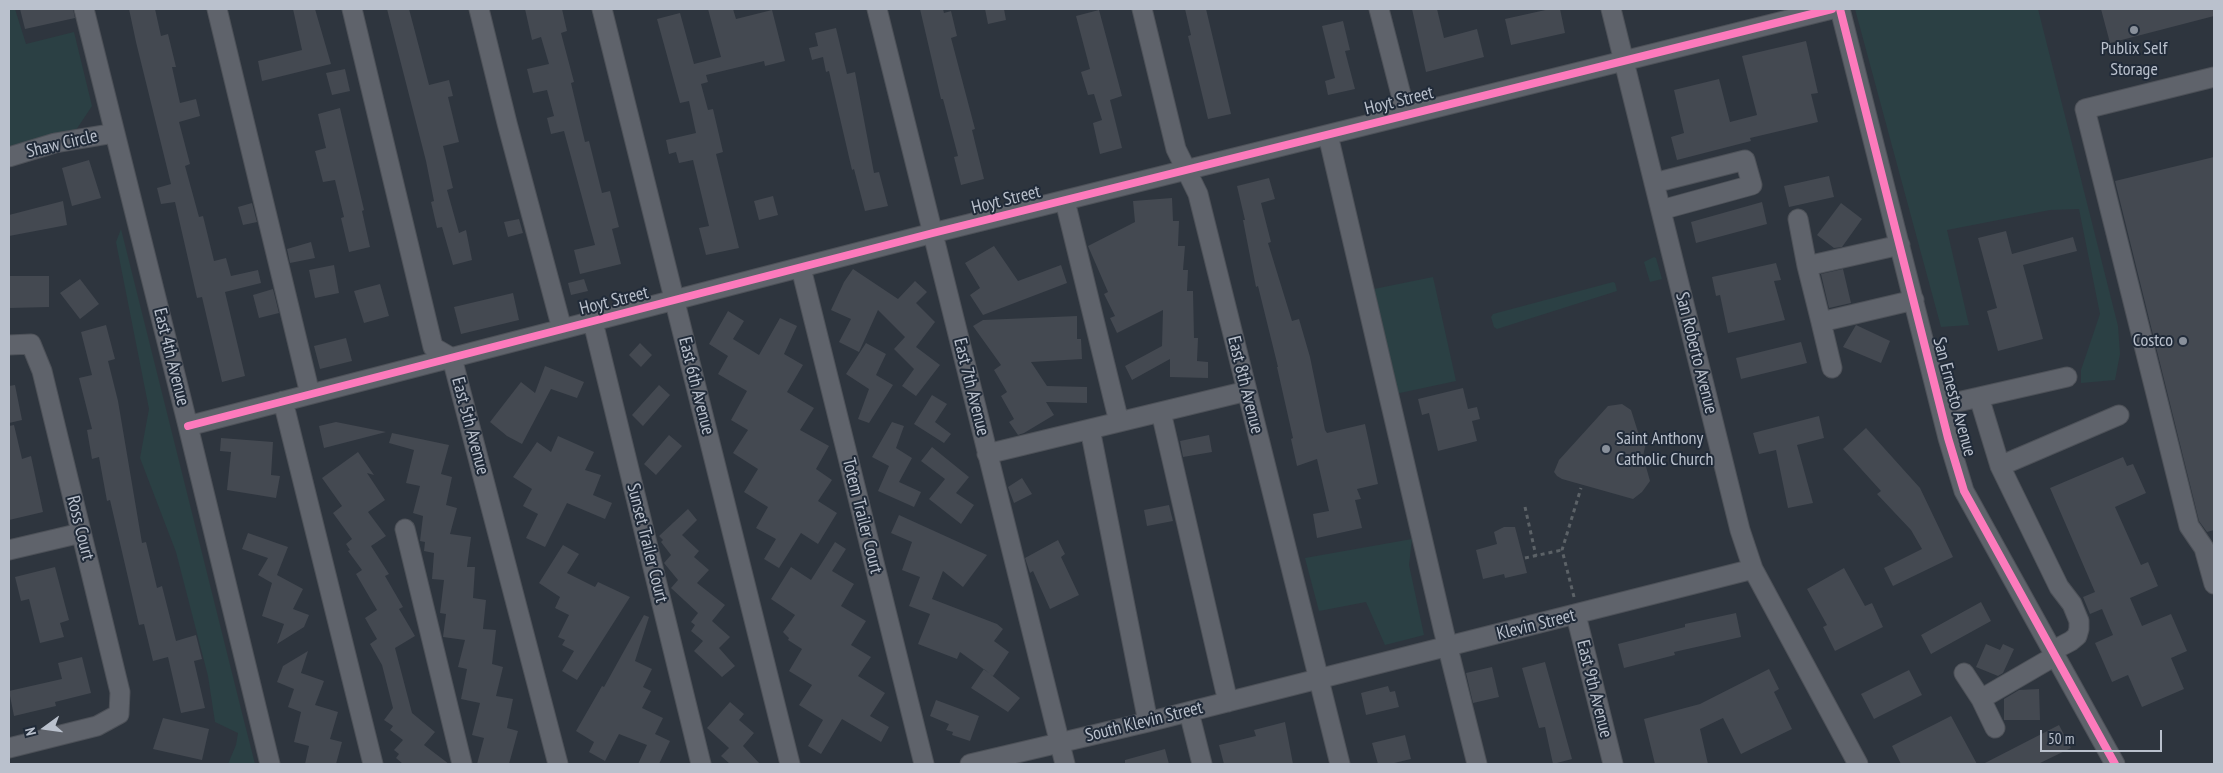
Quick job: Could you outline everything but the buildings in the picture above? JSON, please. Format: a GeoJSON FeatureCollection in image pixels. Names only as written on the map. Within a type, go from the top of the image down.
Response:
{"type":"FeatureCollection","features":[{"type":"Feature","properties":{"kind":"street","name":"East 4th Avenue"},"geometry":{"type":"LineString","coordinates":[[84,9],[270,764]]}},
{"type":"Feature","properties":{"kind":"street"},"geometry":{"type":"LineString","coordinates":[[218,9],[310,394]]}},
{"type":"Feature","properties":{"kind":"street","name":"East 5th Avenue"},"geometry":{"type":"LineString","coordinates":[[352,9],[433,346],[452,358],[558,764]]}},
{"type":"Feature","properties":{"kind":"street"},"geometry":{"type":"LineString","coordinates":[[479,9],[507,123],[562,329]]}},
{"type":"Feature","properties":{"kind":"street","name":"East 6th Avenue"},"geometry":{"type":"LineString","coordinates":[[602,9],[790,764]]}},
{"type":"Feature","properties":{"kind":"street","name":"East 7th Avenue"},"geometry":{"type":"LineString","coordinates":[[877,9],[1065,764]]}},
{"type":"Feature","properties":{"kind":"street","name":"East 8th Avenue"},"geometry":{"type":"LineString","coordinates":[[1142,9],[1176,149],[1198,194],[1340,764]]}},
{"type":"Feature","properties":{"kind":"street"},"geometry":{"type":"LineString","coordinates":[[1380,9],[1406,114]]}},
{"type":"Feature","properties":{"kind":"street","name":"San Roberto Avenue"},"geometry":{"type":"LineString","coordinates":[[1611,9],[1738,521],[1753,569],[1858,764]]}},
{"type":"Feature","properties":{"kind":"street","name":"Hoyt Street"},"geometry":{"type":"LineString","coordinates":[[188,426],[1406,114],[1832,9]]}},
{"type":"Feature","properties":{"kind":"street","name":"San Ernesto Avenue"},"geometry":{"type":"LineString","coordinates":[[1840,9],[1940,406],[1964,491],[2115,764]]}},
{"type":"Feature","properties":{"kind":"street"},"geometry":{"type":"LineString","coordinates":[[2214,77],[2085,109],[2189,526],[2209,546],[2214,584]]}},
{"type":"Feature","properties":{"kind":"street","name":"Shaw Circle"},"geometry":{"type":"LineString","coordinates":[[9,157],[56,143],[115,132]]}},
{"type":"Feature","properties":{"kind":"street"},"geometry":{"type":"LineString","coordinates":[[1328,135],[1477,764]]}},
{"type":"Feature","properties":{"kind":"street"},"geometry":{"type":"LineString","coordinates":[[1654,183],[1745,160],[1752,185],[1661,210]]}},
{"type":"Feature","properties":{"kind":"street"},"geometry":{"type":"LineString","coordinates":[[1066,201],[1119,422]]}},
{"type":"Feature","properties":{"kind":"street"},"geometry":{"type":"LineString","coordinates":[[1798,219],[1807,266],[1832,368]]}},
{"type":"Feature","properties":{"kind":"street"},"geometry":{"type":"LineString","coordinates":[[1807,266],[1900,245]]}},
{"type":"Feature","properties":{"kind":"street","name":"Totem Trailer Court"},"geometry":{"type":"LineString","coordinates":[[801,268],[924,764]]}},
{"type":"Feature","properties":{"kind":"street"},"geometry":{"type":"LineString","coordinates":[[1821,322],[1914,300]]}},
{"type":"Feature","properties":{"kind":"street","name":"Sunset Trailer Court"},"geometry":{"type":"LineString","coordinates":[[593,322],[701,764]]}},
{"type":"Feature","properties":{"kind":"street","name":"Ross Court"},"geometry":{"type":"LineString","coordinates":[[9,345],[31,344],[42,371],[120,692],[119,714],[97,726],[9,748]]}},
{"type":"Feature","properties":{"kind":"street"},"geometry":{"type":"LineString","coordinates":[[1940,406],[2067,377]]}},
{"type":"Feature","properties":{"kind":"street"},"geometry":{"type":"LineString","coordinates":[[987,454],[1247,391]]}},
{"type":"Feature","properties":{"kind":"street"},"geometry":{"type":"LineString","coordinates":[[1979,397],[2000,466],[2059,587],[2072,604],[2079,620],[2077,636],[2071,642],[1981,699]]}},
{"type":"Feature","properties":{"kind":"street"},"geometry":{"type":"LineString","coordinates":[[283,401],[373,764]]}},
{"type":"Feature","properties":{"kind":"street"},"geometry":{"type":"LineString","coordinates":[[1161,412],[1228,702]]}},
{"type":"Feature","properties":{"kind":"street"},"geometry":{"type":"LineString","coordinates":[[2000,466],[2119,415]]}},
{"type":"Feature","properties":{"kind":"street"},"geometry":{"type":"LineString","coordinates":[[1090,429],[1148,722]]}},
{"type":"Feature","properties":{"kind":"street"},"geometry":{"type":"LineString","coordinates":[[405,529],[462,764]]}},
{"type":"Feature","properties":{"kind":"street"},"geometry":{"type":"LineString","coordinates":[[9,550],[81,533]]}},
{"type":"Feature","properties":{"kind":"street","name":"Klevin Street"},"geometry":{"type":"LineString","coordinates":[[1318,678],[1576,615],[1753,569]]}},
{"type":"Feature","properties":{"kind":"street","name":"East 9th Avenue"},"geometry":{"type":"LineString","coordinates":[[1576,615],[1613,764]]}},
{"type":"Feature","properties":{"kind":"street"},"geometry":{"type":"LineString","coordinates":[[1964,673],[1981,699],[1995,728]]}},
{"type":"Feature","properties":{"kind":"street","name":"South Klevin Street"},"geometry":{"type":"LineString","coordinates":[[970,764],[1189,712],[1318,678]]}},
{"type":"Feature","properties":{"kind":"street"},"geometry":{"type":"LineString","coordinates":[[1189,712],[1202,764]]}},
{"type":"Feature","properties":{"kind":"path"},"geometry":{"type":"LineString","coordinates":[[1576,615],[1562,550],[1581,488]]}},
{"type":"Feature","properties":{"kind":"path"},"geometry":{"type":"LineString","coordinates":[[1525,507],[1536,556]]}},
{"type":"Feature","properties":{"kind":"path"},"geometry":{"type":"LineString","coordinates":[[1525,558],[1562,550]]}},
{"type":"Feature","properties":{"kind":"green space"},"geometry":{"type":"Polygon","coordinates":[[[9,9],[15,9],[26,44],[74,32],[92,106],[76,130],[9,147],[9,9]]]}},
{"type":"Feature","properties":{"kind":"green space"},"geometry":{"type":"Polygon","coordinates":[[[1855,9],[2038,9],[2118,326],[2120,354],[2115,380],[2081,383],[2081,370],[2100,314],[2079,209],[2050,210],[1947,230],[1969,325],[1941,327],[1855,9]]]}},
{"type":"Feature","properties":{"kind":"green space"},"geometry":{"type":"Polygon","coordinates":[[[121,229],[255,764],[228,764],[236,745],[238,733],[215,722],[208,676],[176,552],[140,458],[149,409],[116,242],[121,229]]]}},
{"type":"Feature","properties":{"kind":"green space"},"geometry":{"type":"Polygon","coordinates":[[[1654,257],[1656,258],[1662,279],[1650,282],[1644,262],[1654,257]]]}},
{"type":"Feature","properties":{"kind":"green space"},"geometry":{"type":"Polygon","coordinates":[[[1433,277],[1456,381],[1395,394],[1369,290],[1433,277]]]}},
{"type":"Feature","properties":{"kind":"green space"},"geometry":{"type":"Polygon","coordinates":[[[1613,282],[1617,291],[1497,329],[1494,327],[1491,317],[1493,314],[1613,282]]]}},
{"type":"Feature","properties":{"kind":"green space"},"geometry":{"type":"Polygon","coordinates":[[[1412,539],[1409,565],[1424,635],[1385,645],[1366,602],[1319,611],[1305,558],[1412,539]]]}},
{"type":"Feature","properties":{"kind":"cycle path"},"geometry":{"type":"LineString","coordinates":[[188,426],[933,233],[1832,9]]}},
{"type":"Feature","properties":{"kind":"cycle path"},"geometry":{"type":"LineString","coordinates":[[1840,9],[1948,438],[1964,491],[2115,764]]}},
{"type":"Feature","properties":{"kind":"place","name":"Publix Self Storage"},"geometry":{"type":"Point","coordinates":[2134,30]}},
{"type":"Feature","properties":{"kind":"place","name":"Costco"},"geometry":{"type":"Point","coordinates":[2183,341]}},
{"type":"Feature","properties":{"kind":"place","name":"Saint Anthony Catholic Church"},"geometry":{"type":"Point","coordinates":[1606,449]}}]}
